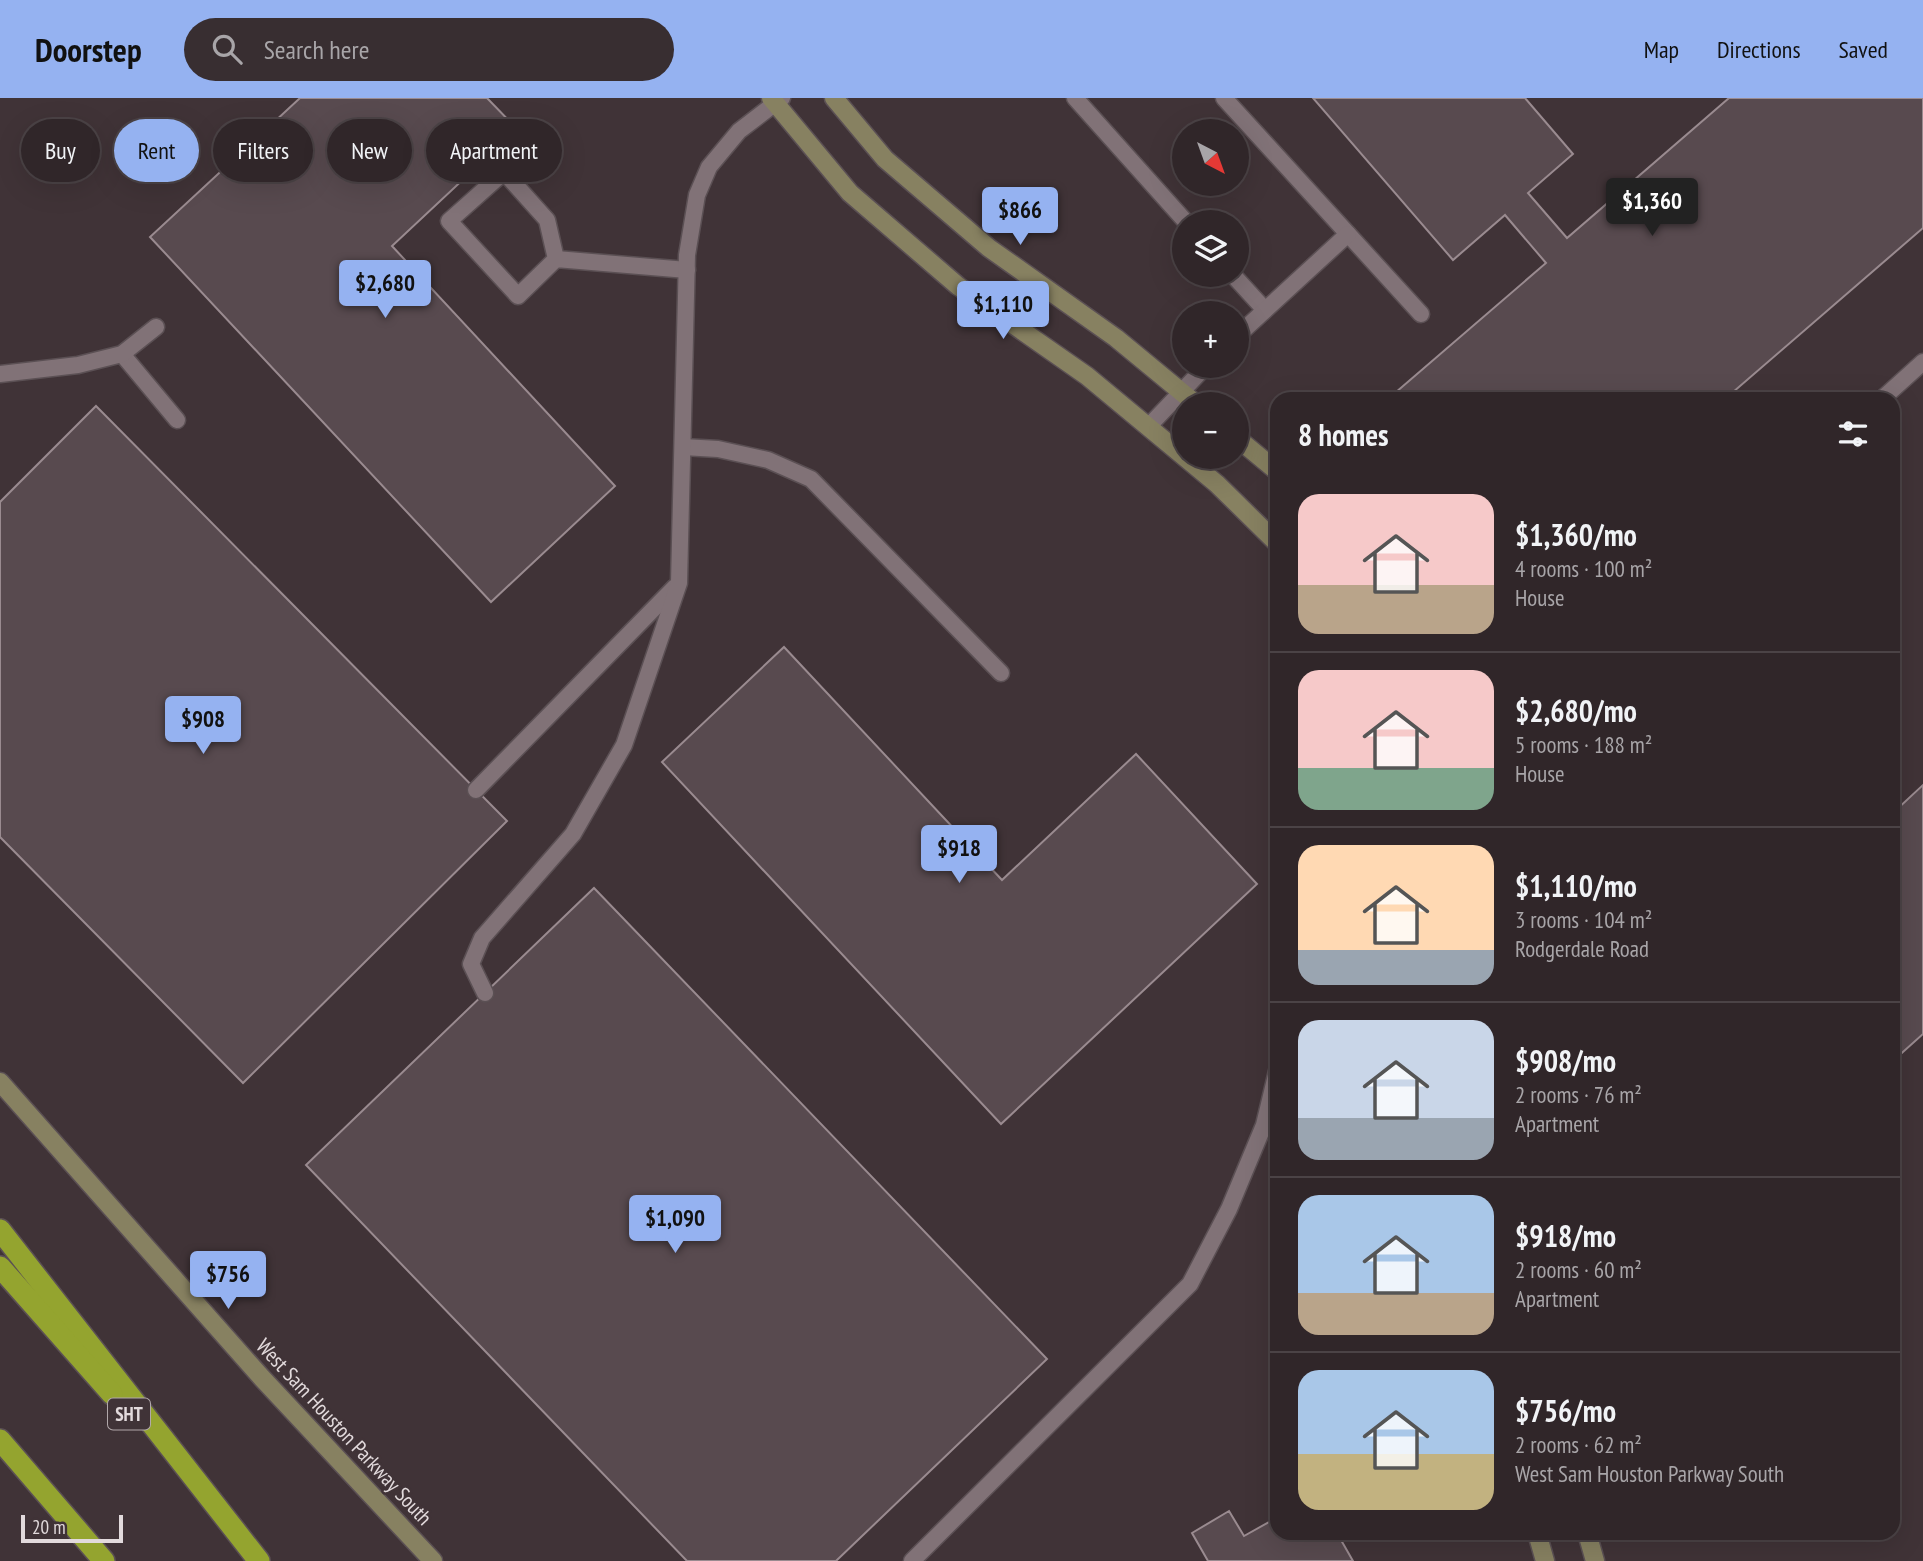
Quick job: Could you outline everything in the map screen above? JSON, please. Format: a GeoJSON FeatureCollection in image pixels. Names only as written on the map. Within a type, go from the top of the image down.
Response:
{"type":"FeatureCollection","features":[{"type":"Feature","properties":{"kind":"highway"},"geometry":{"type":"LineString","coordinates":[[0,1230],[259,1561]]}},
{"type":"Feature","properties":{"kind":"highway","name":"SHT"},"geometry":{"type":"LineString","coordinates":[[0,1267],[259,1561]]}},
{"type":"Feature","properties":{"kind":"highway"},"geometry":{"type":"LineString","coordinates":[[0,1440],[104,1561]]}},
{"type":"Feature","properties":{"kind":"street"},"geometry":{"type":"LineString","coordinates":[[834,98],[885,159],[978,239],[1116,338],[1181,392]]}},
{"type":"Feature","properties":{"kind":"street"},"geometry":{"type":"LineString","coordinates":[[776,100],[850,193],[958,286],[1087,376],[1217,484],[1270,536]]}},
{"type":"Feature","properties":{"kind":"street"},"geometry":{"type":"LineString","coordinates":[[1249,448],[1270,465]]}},
{"type":"Feature","properties":{"kind":"street","name":"West Sam Houston Parkway South"},"geometry":{"type":"LineString","coordinates":[[0,1082],[297,1417],[433,1561]]}},
{"type":"Feature","properties":{"kind":"street"},"geometry":{"type":"LineString","coordinates":[[1539,1540],[1545,1561]]}},
{"type":"Feature","properties":{"kind":"street"},"geometry":{"type":"LineString","coordinates":[[1589,1540],[1595,1561]]}},
{"type":"Feature","properties":{"kind":"lane"},"geometry":{"type":"LineString","coordinates":[[1075,98],[1175,210]]}},
{"type":"Feature","properties":{"kind":"lane"},"geometry":{"type":"LineString","coordinates":[[1224,98],[1421,314]]}},
{"type":"Feature","properties":{"kind":"lane"},"geometry":{"type":"LineString","coordinates":[[485,993],[471,964],[482,938],[573,834],[624,745],[679,583],[687,255],[697,195],[709,167],[739,131],[776,100]]}},
{"type":"Feature","properties":{"kind":"lane"},"geometry":{"type":"LineString","coordinates":[[555,259],[547,220],[504,172],[449,222],[518,296],[555,259],[687,270]]}},
{"type":"Feature","properties":{"kind":"lane"},"geometry":{"type":"LineString","coordinates":[[1249,325],[1348,234]]}},
{"type":"Feature","properties":{"kind":"lane"},"geometry":{"type":"LineString","coordinates":[[1244,287],[1265,310]]}},
{"type":"Feature","properties":{"kind":"lane"},"geometry":{"type":"LineString","coordinates":[[0,374],[78,365],[122,354],[156,327]]}},
{"type":"Feature","properties":{"kind":"lane"},"geometry":{"type":"LineString","coordinates":[[122,354],[177,420]]}},
{"type":"Feature","properties":{"kind":"lane"},"geometry":{"type":"LineString","coordinates":[[1890,392],[1923,362]]}},
{"type":"Feature","properties":{"kind":"lane"},"geometry":{"type":"LineString","coordinates":[[1181,392],[1194,378]]}},
{"type":"Feature","properties":{"kind":"lane"},"geometry":{"type":"LineString","coordinates":[[1149,427],[1172,402]]}},
{"type":"Feature","properties":{"kind":"lane"},"geometry":{"type":"LineString","coordinates":[[682,447],[718,449],[768,460],[811,479],[1000,673]]}},
{"type":"Feature","properties":{"kind":"lane"},"geometry":{"type":"LineString","coordinates":[[476,790],[679,583]]}},
{"type":"Feature","properties":{"kind":"lane"},"geometry":{"type":"LineString","coordinates":[[912,1561],[1189,1284],[1229,1209],[1265,1125],[1270,1103]]}},
{"type":"Feature","properties":{"kind":"building"},"geometry":{"type":"Polygon","coordinates":[[[300,98],[487,98],[507,119],[426,119],[426,182],[460,182],[392,246],[615,486],[491,602],[150,237],[213,179],[213,182],[313,182],[313,119],[277,119],[300,98]]]}},
{"type":"Feature","properties":{"kind":"building"},"geometry":{"type":"Polygon","coordinates":[[[1313,98],[1525,98],[1573,154],[1528,193],[1567,238],[1729,98],[1923,98],[1923,228],[1733,392],[1396,392],[1546,263],[1505,215],[1453,260],[1313,98]]]}},
{"type":"Feature","properties":{"kind":"building"},"geometry":{"type":"Polygon","coordinates":[[[96,406],[507,821],[243,1083],[0,837],[0,502],[96,406]]]}},
{"type":"Feature","properties":{"kind":"building"},"geometry":{"type":"Polygon","coordinates":[[[784,647],[1002,880],[1136,754],[1257,884],[1001,1124],[662,762],[784,647]]]}},
{"type":"Feature","properties":{"kind":"building"},"geometry":{"type":"Polygon","coordinates":[[[1923,785],[1923,1034],[1900,1055],[1900,806],[1923,785]]]}},
{"type":"Feature","properties":{"kind":"building"},"geometry":{"type":"Polygon","coordinates":[[[594,888],[1047,1359],[836,1561],[687,1561],[306,1165],[594,888]]]}},
{"type":"Feature","properties":{"kind":"building"},"geometry":{"type":"Polygon","coordinates":[[[1229,1511],[1244,1536],[1270,1521],[1270,1540],[1341,1540],[1353,1561],[1208,1561],[1192,1533],[1229,1511]]]}}]}
